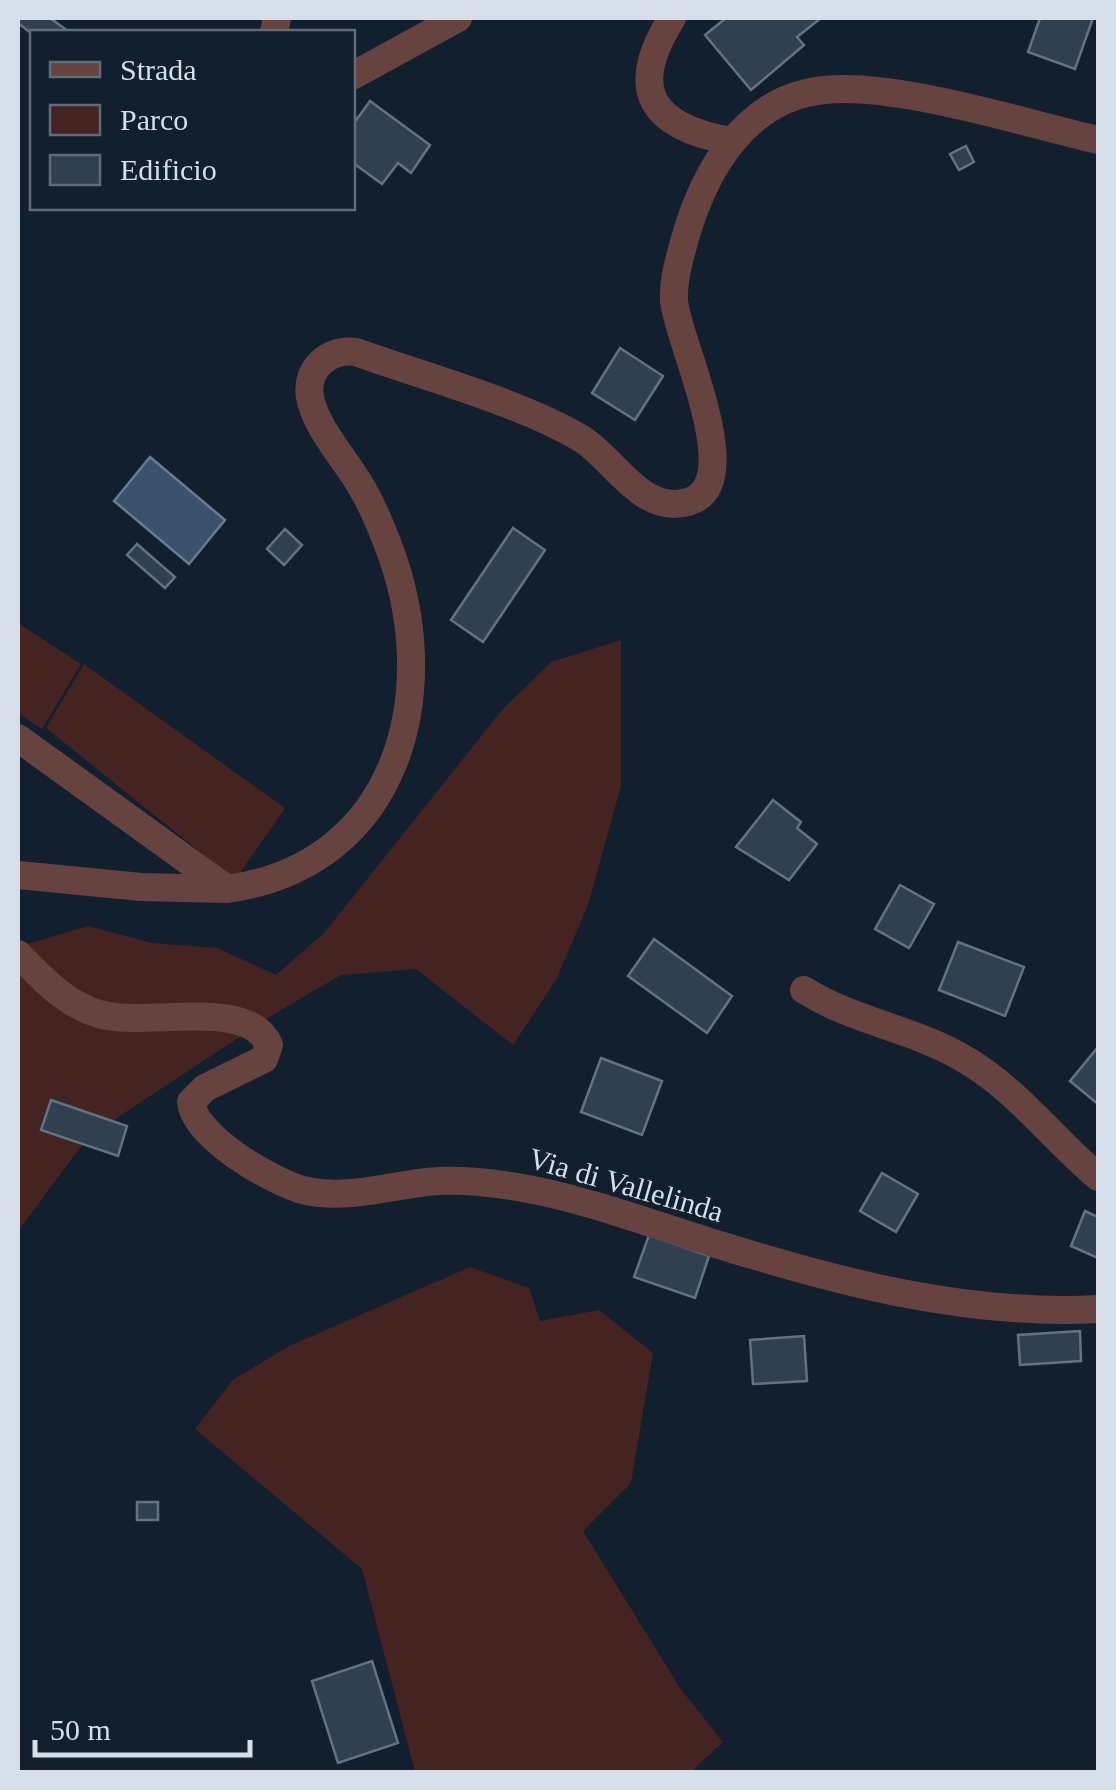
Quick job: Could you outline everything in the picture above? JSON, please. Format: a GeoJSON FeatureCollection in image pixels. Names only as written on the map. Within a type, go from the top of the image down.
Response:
{"type":"FeatureCollection","features":[{"type":"Feature","properties":{"kind":"street"},"geometry":{"type":"LineString","coordinates":[[355,74],[458,18]]}},
{"type":"Feature","properties":{"kind":"street"},"geometry":{"type":"LineString","coordinates":[[672,18],[649,66],[652,100],[678,127],[731,141]]}},
{"type":"Feature","properties":{"kind":"street"},"geometry":{"type":"LineString","coordinates":[[18,874],[142,887],[226,889],[289,870],[326,851],[368,810],[390,770],[410,710],[412,645],[400,577],[372,506],[312,404],[314,370],[331,354],[356,352],[566,431],[600,453],[652,499],[676,504],[698,498],[711,486],[713,459],[698,383],[676,316],[675,280],[701,186],[731,141],[794,97],[844,89],[881,92],[1098,140]]}},
{"type":"Feature","properties":{"kind":"street"},"geometry":{"type":"LineString","coordinates":[[18,738],[226,889]]}},
{"type":"Feature","properties":{"kind":"street","name":"Via di Vallelinda"},"geometry":{"type":"LineString","coordinates":[[18,954],[62,996],[101,1014],[136,1020],[228,1018],[258,1028],[268,1045],[264,1060],[199,1092],[191,1102],[192,1114],[202,1128],[242,1159],[301,1190],[347,1192],[440,1181],[512,1186],[566,1196],[758,1257],[929,1300],[1012,1309],[1098,1309]]}},
{"type":"Feature","properties":{"kind":"street"},"geometry":{"type":"LineString","coordinates":[[804,990],[840,1011],[917,1037],[968,1060],[1098,1177]]}},
{"type":"Feature","properties":{"kind":"green space"},"geometry":{"type":"Polygon","coordinates":[[[18,623],[81,664],[42,729],[18,713],[18,623]]]}},
{"type":"Feature","properties":{"kind":"green space"},"geometry":{"type":"Polygon","coordinates":[[[621,640],[621,786],[588,905],[556,980],[513,1045],[416,969],[341,975],[276,1013],[88,1137],[18,1231],[18,947],[88,926],[152,943],[217,948],[276,975],[325,932],[502,710],[551,662],[621,640]]]}},
{"type":"Feature","properties":{"kind":"green space"},"geometry":{"type":"Polygon","coordinates":[[[84,664],[285,808],[235,880],[46,728],[84,664]]]}},
{"type":"Feature","properties":{"kind":"green space"},"geometry":{"type":"Polygon","coordinates":[[[470,1267],[529,1288],[540,1321],[599,1310],[653,1353],[631,1483],[583,1531],[680,1688],[723,1742],[691,1772],[415,1772],[362,1569],[195,1429],[233,1380],[287,1347],[470,1267]]]}},
{"type":"Feature","properties":{"kind":"water"},"geometry":{"type":"Polygon","coordinates":[[[150,457],[225,520],[189,564],[114,501],[150,457]]]}},
{"type":"Feature","properties":{"kind":"building"},"geometry":{"type":"Polygon","coordinates":[[[18,18],[50,18],[67,30],[30,32],[18,23],[18,18]]]}},
{"type":"Feature","properties":{"kind":"building"},"geometry":{"type":"Polygon","coordinates":[[[726,18],[821,18],[797,37],[804,45],[751,90],[705,35],[726,18]]]}},
{"type":"Feature","properties":{"kind":"building"},"geometry":{"type":"Polygon","coordinates":[[[1040,18],[1093,18],[1075,69],[1028,52],[1040,18]]]}},
{"type":"Feature","properties":{"kind":"building"},"geometry":{"type":"Polygon","coordinates":[[[370,101],[430,145],[411,173],[398,163],[382,184],[355,164],[355,122],[370,101]]]}},
{"type":"Feature","properties":{"kind":"building"},"geometry":{"type":"Polygon","coordinates":[[[966,146],[974,162],[959,170],[950,154],[966,146]]]}},
{"type":"Feature","properties":{"kind":"building"},"geometry":{"type":"Polygon","coordinates":[[[620,348],[663,376],[635,420],[592,393],[620,348]]]}},
{"type":"Feature","properties":{"kind":"building"},"geometry":{"type":"Polygon","coordinates":[[[513,528],[545,550],[483,642],[451,620],[513,528]]]}},
{"type":"Feature","properties":{"kind":"building"},"geometry":{"type":"Polygon","coordinates":[[[285,529],[302,545],[284,565],[267,549],[285,529]]]}},
{"type":"Feature","properties":{"kind":"building"},"geometry":{"type":"Polygon","coordinates":[[[137,544],[175,577],[165,588],[127,555],[137,544]]]}},
{"type":"Feature","properties":{"kind":"building"},"geometry":{"type":"Polygon","coordinates":[[[773,800],[801,822],[797,828],[817,844],[789,880],[736,847],[773,800]]]}},
{"type":"Feature","properties":{"kind":"building"},"geometry":{"type":"Polygon","coordinates":[[[900,885],[934,904],[909,948],[875,929],[900,885]]]}},
{"type":"Feature","properties":{"kind":"building"},"geometry":{"type":"Polygon","coordinates":[[[654,939],[732,996],[707,1033],[628,976],[654,939]]]}},
{"type":"Feature","properties":{"kind":"building"},"geometry":{"type":"Polygon","coordinates":[[[958,942],[1024,967],[1005,1016],[939,990],[958,942]]]}},
{"type":"Feature","properties":{"kind":"building"},"geometry":{"type":"Polygon","coordinates":[[[1098,1047],[1098,1104],[1070,1081],[1098,1047]]]}},
{"type":"Feature","properties":{"kind":"building"},"geometry":{"type":"Polygon","coordinates":[[[601,1058],[662,1081],[642,1135],[581,1112],[601,1058]]]}},
{"type":"Feature","properties":{"kind":"building"},"geometry":{"type":"Polygon","coordinates":[[[51,1100],[127,1126],[118,1156],[41,1130],[51,1100]]]}},
{"type":"Feature","properties":{"kind":"building"},"geometry":{"type":"Polygon","coordinates":[[[882,1173],[918,1194],[896,1232],[860,1211],[882,1173]]]}},
{"type":"Feature","properties":{"kind":"building"},"geometry":{"type":"Polygon","coordinates":[[[1085,1211],[1098,1217],[1098,1258],[1071,1246],[1085,1211]]]}},
{"type":"Feature","properties":{"kind":"building"},"geometry":{"type":"Polygon","coordinates":[[[649,1235],[709,1256],[695,1298],[634,1277],[649,1235]]]}},
{"type":"Feature","properties":{"kind":"building"},"geometry":{"type":"Polygon","coordinates":[[[1080,1331],[1081,1361],[1020,1365],[1018,1335],[1080,1331]]]}},
{"type":"Feature","properties":{"kind":"building"},"geometry":{"type":"Polygon","coordinates":[[[804,1336],[807,1381],[753,1384],[750,1340],[804,1336]]]}},
{"type":"Feature","properties":{"kind":"building"},"geometry":{"type":"Polygon","coordinates":[[[137,1502],[158,1502],[158,1520],[137,1520],[137,1502]]]}},
{"type":"Feature","properties":{"kind":"building"},"geometry":{"type":"Polygon","coordinates":[[[372,1661],[398,1743],[338,1763],[312,1681],[372,1661]]]}}]}
